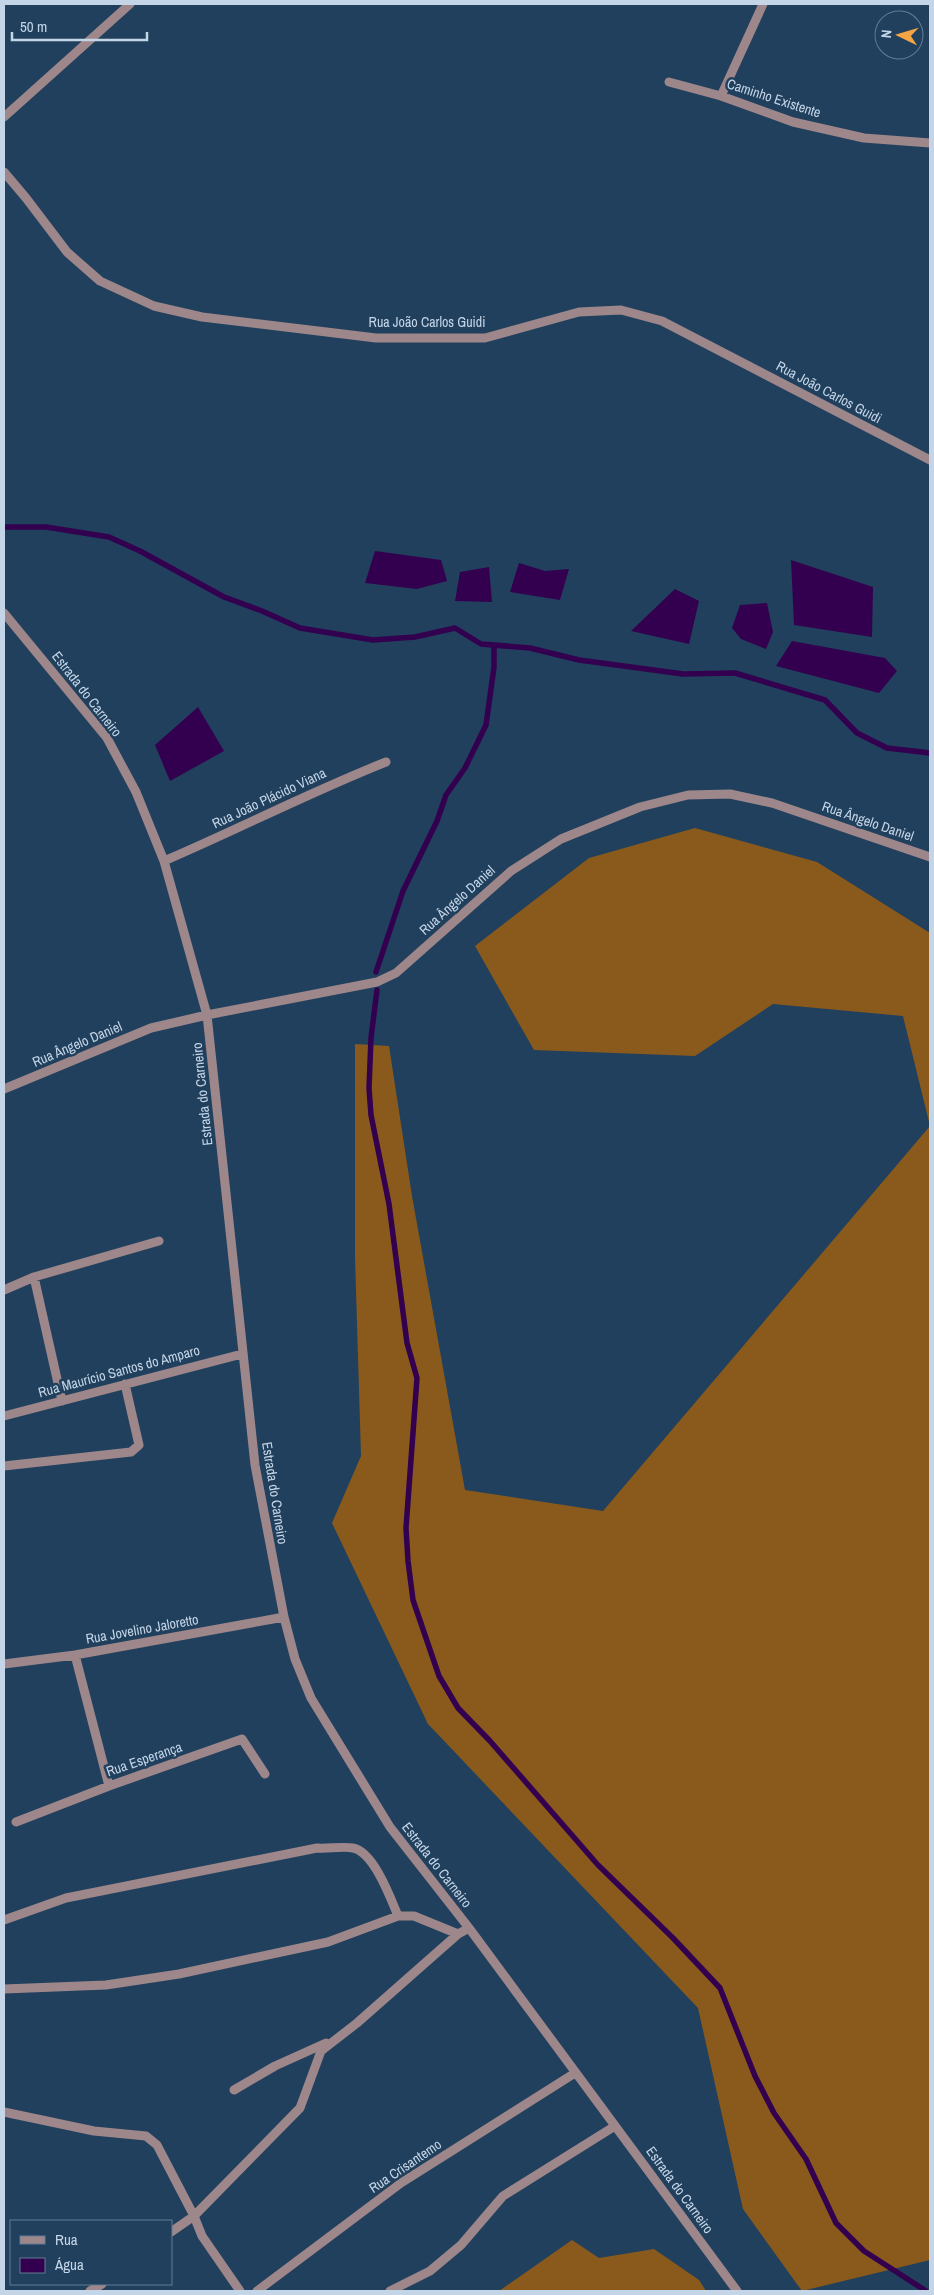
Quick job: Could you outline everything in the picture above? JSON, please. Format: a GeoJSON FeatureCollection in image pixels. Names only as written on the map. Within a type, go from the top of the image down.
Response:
{"type":"FeatureCollection","features":[{"type":"Feature","properties":{"kind":"street"},"geometry":{"type":"LineString","coordinates":[[4,117],[130,4]]}},
{"type":"Feature","properties":{"kind":"street"},"geometry":{"type":"LineString","coordinates":[[721,96],[763,4]]}},
{"type":"Feature","properties":{"kind":"street","name":"Caminho Existente"},"geometry":{"type":"LineString","coordinates":[[669,82],[721,96],[793,122],[864,138],[930,143]]}},
{"type":"Feature","properties":{"kind":"street","name":"Rua João Carlos Guidi"},"geometry":{"type":"LineString","coordinates":[[4,172],[67,252],[100,280],[154,306],[202,317],[376,338],[485,338],[579,312],[621,310],[662,321],[930,460]]}},
{"type":"Feature","properties":{"kind":"street","name":"Estrada do Carneiro"},"geometry":{"type":"LineString","coordinates":[[5,616],[107,738],[136,792],[164,861],[207,1014],[255,1465],[284,1617],[294,1659],[312,1698],[390,1827],[469,1928],[737,2291]]}},
{"type":"Feature","properties":{"kind":"street","name":"Rua João Plácido Viana"},"geometry":{"type":"LineString","coordinates":[[164,861],[231,833],[298,798],[386,762]]}},
{"type":"Feature","properties":{"kind":"street","name":"Rua Ângelo Daniel"},"geometry":{"type":"LineString","coordinates":[[4,1089],[151,1028],[207,1014],[377,982],[396,973],[511,871],[561,839],[640,807],[688,795],[730,794],[772,803],[930,857]]}},
{"type":"Feature","properties":{"kind":"street"},"geometry":{"type":"LineString","coordinates":[[4,1290],[34,1277],[159,1241]]}},
{"type":"Feature","properties":{"kind":"street"},"geometry":{"type":"LineString","coordinates":[[34,1277],[62,1400]]}},
{"type":"Feature","properties":{"kind":"street","name":"Rua Maurício Santos do Amparo"},"geometry":{"type":"LineString","coordinates":[[4,1416],[242,1354]]}},
{"type":"Feature","properties":{"kind":"street"},"geometry":{"type":"LineString","coordinates":[[4,1466],[131,1452],[139,1445],[125,1384]]}},
{"type":"Feature","properties":{"kind":"street","name":"Rua Jovelino Jaloretto"},"geometry":{"type":"LineString","coordinates":[[4,1664],[76,1655],[284,1617]]}},
{"type":"Feature","properties":{"kind":"street"},"geometry":{"type":"LineString","coordinates":[[76,1655],[109,1786]]}},
{"type":"Feature","properties":{"kind":"street","name":"Rua Esperança"},"geometry":{"type":"LineString","coordinates":[[16,1822],[109,1786],[242,1739],[266,1774]]}},
{"type":"Feature","properties":{"kind":"street"},"geometry":{"type":"LineString","coordinates":[[4,1920],[66,1898],[317,1848],[354,1848],[364,1856],[381,1877],[398,1916]]}},
{"type":"Feature","properties":{"kind":"street"},"geometry":{"type":"LineString","coordinates":[[4,1989],[106,1985],[179,1974],[328,1942],[398,1916],[414,1916],[458,1934]]}},
{"type":"Feature","properties":{"kind":"street"},"geometry":{"type":"LineString","coordinates":[[234,2090],[275,2066],[333,2040],[357,2023],[458,1934],[469,1928]]}},
{"type":"Feature","properties":{"kind":"street"},"geometry":{"type":"LineString","coordinates":[[172,2231],[194,2216],[300,2108],[317,2058],[333,2040]]}},
{"type":"Feature","properties":{"kind":"street","name":"Rua Crisantemo"},"geometry":{"type":"LineString","coordinates":[[257,2291],[401,2183],[576,2073]]}},
{"type":"Feature","properties":{"kind":"street"},"geometry":{"type":"LineString","coordinates":[[4,2112],[94,2130],[146,2136],[157,2145],[194,2216],[202,2236],[240,2291]]}},
{"type":"Feature","properties":{"kind":"street"},"geometry":{"type":"LineString","coordinates":[[390,2291],[430,2271],[455,2250],[503,2196],[615,2126]]}},
{"type":"Feature","properties":{"kind":"shaded area"},"geometry":{"type":"Polygon","coordinates":[[[695,828],[817,862],[930,933],[930,1126],[903,1016],[773,1004],[695,1056],[534,1050],[475,946],[589,858],[695,828]]]}},
{"type":"Feature","properties":{"kind":"shaded area"},"geometry":{"type":"Polygon","coordinates":[[[355,1044],[389,1046],[412,1196],[465,1490],[603,1511],[930,1126],[930,2260],[802,2291],[743,2209],[698,2008],[428,1724],[332,1523],[361,1456],[355,1257],[355,1044]]]}},
{"type":"Feature","properties":{"kind":"shaded area"},"geometry":{"type":"Polygon","coordinates":[[[572,2240],[599,2258],[654,2249],[699,2280],[706,2291],[499,2291],[572,2240]]]}},
{"type":"Feature","properties":{"kind":"water"},"geometry":{"type":"Polygon","coordinates":[[[375,551],[441,560],[447,581],[417,589],[365,583],[375,551]]]}},
{"type":"Feature","properties":{"kind":"water"},"geometry":{"type":"Polygon","coordinates":[[[791,560],[873,587],[872,637],[794,625],[791,560]]]}},
{"type":"Feature","properties":{"kind":"water"},"geometry":{"type":"Polygon","coordinates":[[[519,563],[545,571],[569,569],[560,600],[510,592],[519,563]]]}},
{"type":"Feature","properties":{"kind":"water"},"geometry":{"type":"Polygon","coordinates":[[[489,567],[492,602],[455,601],[460,572],[489,567]]]}},
{"type":"Feature","properties":{"kind":"water"},"geometry":{"type":"Polygon","coordinates":[[[675,589],[699,601],[689,644],[631,631],[675,589]]]}},
{"type":"Feature","properties":{"kind":"water"},"geometry":{"type":"Polygon","coordinates":[[[767,603],[773,632],[766,649],[741,639],[732,628],[740,605],[767,603]]]}},
{"type":"Feature","properties":{"kind":"water"},"geometry":{"type":"Polygon","coordinates":[[[792,641],[885,658],[897,671],[879,693],[776,666],[792,641]]]}},
{"type":"Feature","properties":{"kind":"water"},"geometry":{"type":"Polygon","coordinates":[[[198,707],[224,751],[170,781],[155,745],[198,707]]]}},
{"type":"Feature","properties":{"kind":"waterway"},"geometry":{"type":"LineString","coordinates":[[4,527],[46,527],[109,537],[140,551],[224,597],[300,628],[373,640],[415,637],[455,628],[481,644],[530,648],[579,660],[683,674],[735,673],[825,700],[857,733],[887,748],[930,753]]}},
{"type":"Feature","properties":{"kind":"waterway"},"geometry":{"type":"LineString","coordinates":[[376,972],[403,891],[437,821],[446,795],[465,768],[486,725],[494,667],[494,645]]}},
{"type":"Feature","properties":{"kind":"waterway"},"geometry":{"type":"LineString","coordinates":[[377,990],[371,1038],[369,1088],[371,1115],[389,1204],[407,1343],[417,1378],[406,1528],[408,1561],[413,1600],[439,1676],[458,1708],[490,1741],[598,1865],[673,1938],[720,1988],[755,2076],[774,2113],[806,2159],[836,2223],[864,2251],[926,2291]]}}]}
